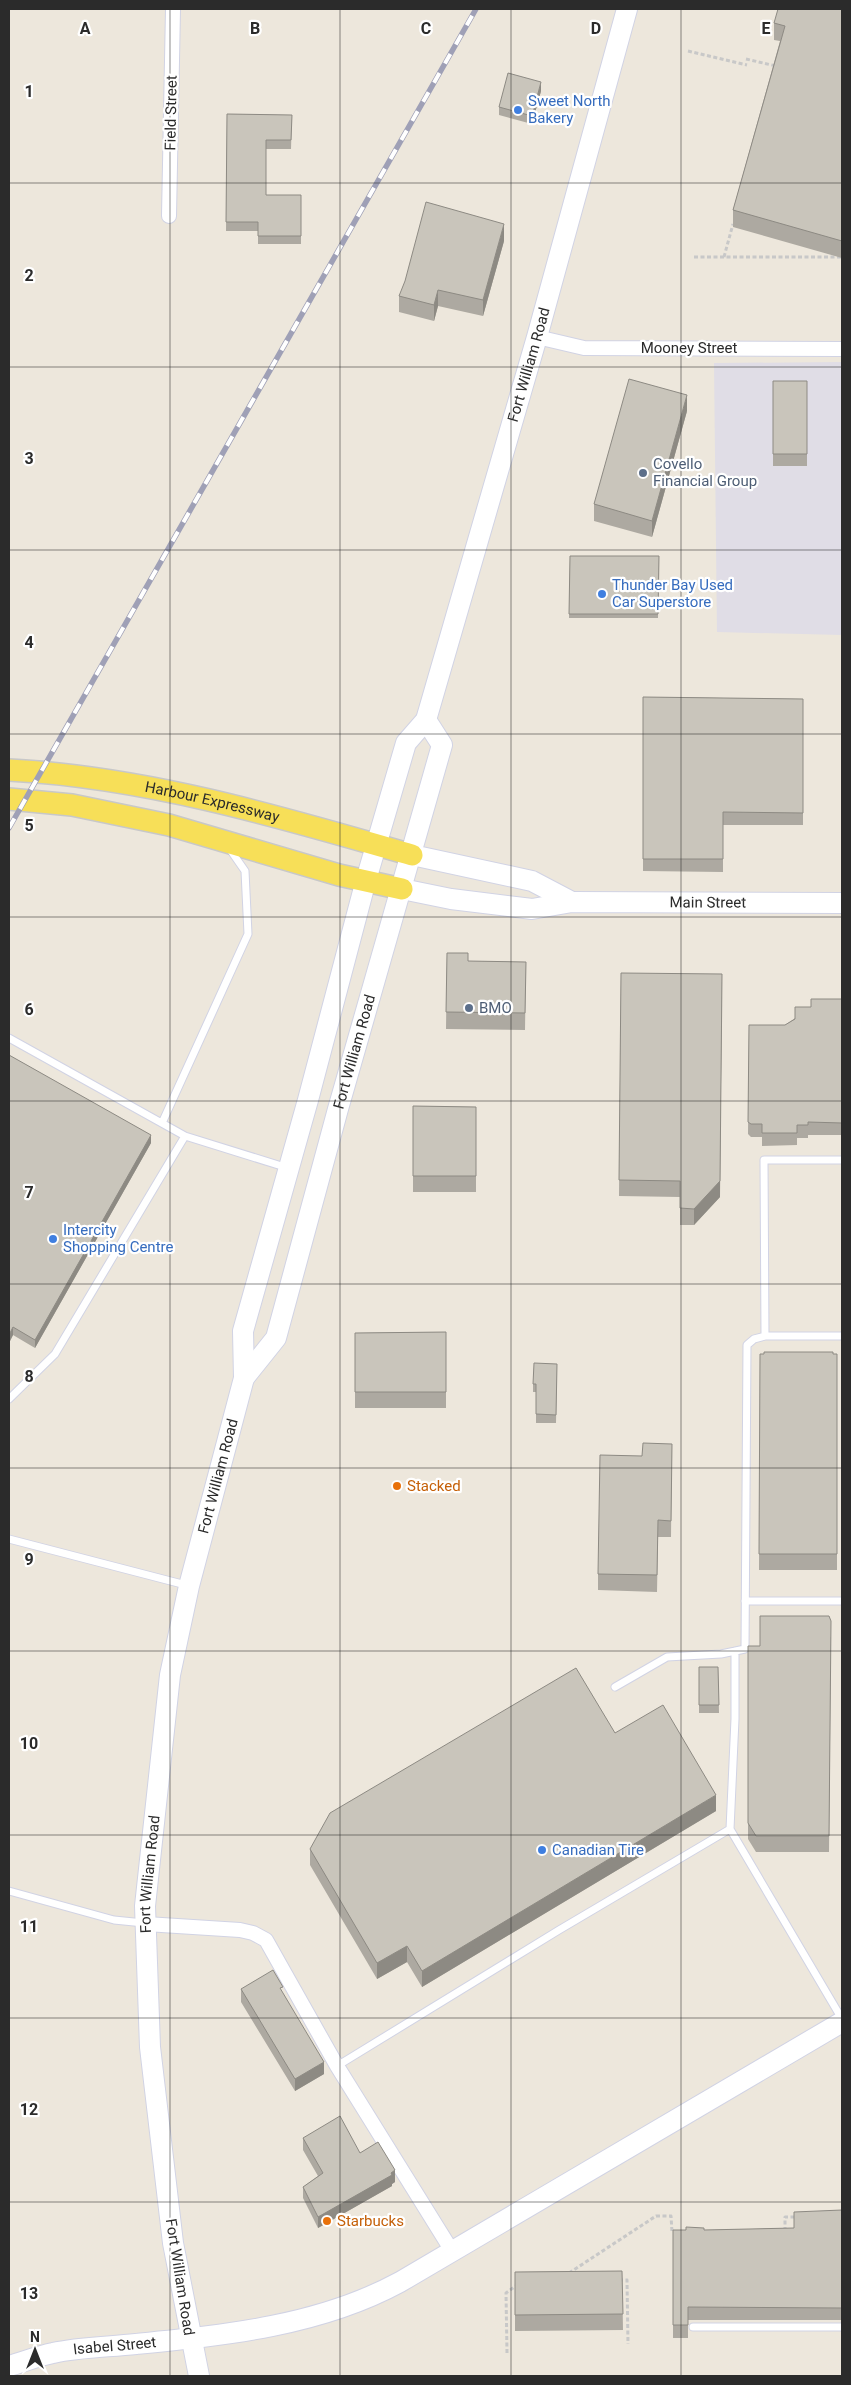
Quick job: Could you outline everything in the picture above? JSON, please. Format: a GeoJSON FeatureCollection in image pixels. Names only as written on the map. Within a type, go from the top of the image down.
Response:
{"type":"FeatureCollection","features":[{"type":"Feature","properties":{"kind":"main road","name":"Fort William Road"},"geometry":{"type":"LineString","coordinates":[[199,2376],[190,2338],[173,2243],[150,2047],[145,1906],[170,1675],[189,1586],[244,1378],[243,1331],[366,880],[406,744],[426,720],[536,337],[627,9]]}},
{"type":"Feature","properties":{"kind":"main road","name":"Fort William Road"},"geometry":{"type":"LineString","coordinates":[[244,1378],[276,1338],[338,1109],[412,855],[442,745],[426,720]]}},
{"type":"Feature","properties":{"kind":"main road","name":"Harbour Expressway"},"geometry":{"type":"LineString","coordinates":[[9,770],[42,772],[165,790],[412,855]]}},
{"type":"Feature","properties":{"kind":"main road","name":"Harbour Expressway"},"geometry":{"type":"LineString","coordinates":[[9,799],[72,805],[169,825],[339,875],[402,888]]}},
{"type":"Feature","properties":{"kind":"main road","name":"Main Street"},"geometry":{"type":"LineString","coordinates":[[412,855],[532,881],[572,902]]}},
{"type":"Feature","properties":{"kind":"main road","name":"Main Street"},"geometry":{"type":"LineString","coordinates":[[402,888],[451,899],[532,910],[572,902],[842,903]]}},
{"type":"Feature","properties":{"kind":"main road","name":"Isabel Street"},"geometry":{"type":"LineString","coordinates":[[9,2366],[54,2353],[190,2338],[293,2322],[325,2314],[379,2294],[842,2021]]}},
{"type":"Feature","properties":{"kind":"street","name":"Field Street"},"geometry":{"type":"LineString","coordinates":[[169,216],[173,9]]}},
{"type":"Feature","properties":{"kind":"street","name":"Mooney Street"},"geometry":{"type":"LineString","coordinates":[[536,337],[584,348],[842,349]]}},
{"type":"Feature","properties":{"kind":"street"},"geometry":{"type":"LineString","coordinates":[[146,1924],[240,1930],[253,1933],[266,1940],[337,2066],[452,2251]]}},
{"type":"Feature","properties":{"kind":"lane"},"geometry":{"type":"LineString","coordinates":[[162,1124],[248,934],[245,871],[226,843]]}},
{"type":"Feature","properties":{"kind":"lane"},"geometry":{"type":"LineString","coordinates":[[9,1038],[185,1136],[288,1168]]}},
{"type":"Feature","properties":{"kind":"lane"},"geometry":{"type":"LineString","coordinates":[[9,1399],[55,1354],[185,1136]]}},
{"type":"Feature","properties":{"kind":"lane"},"geometry":{"type":"LineString","coordinates":[[765,1336],[764,1160],[842,1160]]}},
{"type":"Feature","properties":{"kind":"lane"},"geometry":{"type":"LineString","coordinates":[[615,1687],[667,1657],[745,1649],[747,1345],[754,1339],[765,1336],[842,1336]]}},
{"type":"Feature","properties":{"kind":"lane"},"geometry":{"type":"LineString","coordinates":[[9,1539],[189,1586]]}},
{"type":"Feature","properties":{"kind":"lane"},"geometry":{"type":"LineString","coordinates":[[745,1601],[842,1601]]}},
{"type":"Feature","properties":{"kind":"lane"},"geometry":{"type":"LineString","coordinates":[[735,1651],[735,1720],[730,1829],[842,2021]]}},
{"type":"Feature","properties":{"kind":"lane"},"geometry":{"type":"LineString","coordinates":[[337,2066],[568,1924],[730,1829]]}},
{"type":"Feature","properties":{"kind":"lane"},"geometry":{"type":"LineString","coordinates":[[9,1891],[114,1920],[146,1924]]}},
{"type":"Feature","properties":{"kind":"lane"},"geometry":{"type":"LineString","coordinates":[[693,2327],[842,2327]]}},
{"type":"Feature","properties":{"kind":"path"},"geometry":{"type":"LineString","coordinates":[[688,51],[747,65]]}},
{"type":"Feature","properties":{"kind":"path"},"geometry":{"type":"LineString","coordinates":[[746,59],[776,66],[773,76]]}},
{"type":"Feature","properties":{"kind":"path"},"geometry":{"type":"LineString","coordinates":[[724,257],[735,219]]}},
{"type":"Feature","properties":{"kind":"path"},"geometry":{"type":"LineString","coordinates":[[694,257],[842,257]]}},
{"type":"Feature","properties":{"kind":"path"},"geometry":{"type":"LineString","coordinates":[[566,2275],[656,2216],[671,2216],[672,2232],[681,2232]]}},
{"type":"Feature","properties":{"kind":"path"},"geometry":{"type":"LineString","coordinates":[[775,2232],[785,2232],[785,2217],[804,2217]]}},
{"type":"Feature","properties":{"kind":"path"},"geometry":{"type":"LineString","coordinates":[[507,2353],[506,2293],[524,2280]]}},
{"type":"Feature","properties":{"kind":"path"},"geometry":{"type":"LineString","coordinates":[[618,2280],[627,2280],[628,2344]]}},
{"type":"Feature","properties":{"kind":"shaded area"},"geometry":{"type":"Polygon","coordinates":[[[842,362],[842,635],[717,632],[714,363],[842,362]]]}},
{"type":"Feature","properties":{"kind":"building"},"geometry":{"type":"Polygon","coordinates":[[[778,9],[842,9],[842,241],[733,210],[785,26],[774,23],[778,9]]]}},
{"type":"Feature","properties":{"kind":"building"},"geometry":{"type":"Polygon","coordinates":[[[508,73],[541,82],[532,116],[499,107],[508,73]]]}},
{"type":"Feature","properties":{"kind":"building"},"geometry":{"type":"Polygon","coordinates":[[[227,114],[292,115],[291,140],[266,140],[266,195],[301,195],[301,236],[258,236],[258,222],[226,222],[227,114]]]}},
{"type":"Feature","properties":{"kind":"building"},"geometry":{"type":"Polygon","coordinates":[[[426,202],[504,224],[483,300],[438,290],[434,305],[399,296],[405,281],[426,202]]]}},
{"type":"Feature","properties":{"kind":"building"},"geometry":{"type":"Polygon","coordinates":[[[629,379],[687,395],[652,521],[594,504],[629,379]]]}},
{"type":"Feature","properties":{"kind":"building"},"geometry":{"type":"Polygon","coordinates":[[[773,381],[807,381],[807,454],[773,454],[773,381]]]}},
{"type":"Feature","properties":{"kind":"building"},"geometry":{"type":"Polygon","coordinates":[[[570,556],[659,556],[658,614],[569,614],[570,556]]]}},
{"type":"Feature","properties":{"kind":"building"},"geometry":{"type":"Polygon","coordinates":[[[643,697],[803,699],[803,813],[723,812],[723,859],[643,859],[643,697]]]}},
{"type":"Feature","properties":{"kind":"building"},"geometry":{"type":"Polygon","coordinates":[[[447,953],[468,953],[468,961],[526,962],[525,1013],[446,1012],[447,953]]]}},
{"type":"Feature","properties":{"kind":"building"},"geometry":{"type":"Polygon","coordinates":[[[621,973],[722,974],[720,1181],[694,1209],[680,1208],[680,1181],[619,1180],[621,973]]]}},
{"type":"Feature","properties":{"kind":"building"},"geometry":{"type":"Polygon","coordinates":[[[811,999],[842,999],[842,1123],[808,1122],[808,1125],[797,1125],[797,1133],[762,1133],[762,1124],[751,1124],[748,1122],[749,1025],[785,1025],[795,1019],[795,1007],[811,1007],[811,999]]]}},
{"type":"Feature","properties":{"kind":"building","name":"Intercity Shopping Centre"},"geometry":{"type":"Polygon","coordinates":[[[9,1055],[151,1135],[35,1340],[13,1327],[9,1335],[9,1055]]]}},
{"type":"Feature","properties":{"kind":"building"},"geometry":{"type":"Polygon","coordinates":[[[413,1106],[476,1107],[476,1176],[413,1176],[413,1106]]]}},
{"type":"Feature","properties":{"kind":"building"},"geometry":{"type":"Polygon","coordinates":[[[446,1332],[446,1392],[355,1392],[355,1333],[446,1332]]]}},
{"type":"Feature","properties":{"kind":"building"},"geometry":{"type":"Polygon","coordinates":[[[764,1352],[833,1352],[833,1354],[837,1354],[837,1554],[759,1554],[760,1354],[764,1354],[764,1352]]]}},
{"type":"Feature","properties":{"kind":"building"},"geometry":{"type":"Polygon","coordinates":[[[534,1363],[557,1364],[556,1415],[536,1414],[536,1384],[533,1384],[534,1363]]]}},
{"type":"Feature","properties":{"kind":"building"},"geometry":{"type":"Polygon","coordinates":[[[643,1443],[672,1444],[671,1521],[658,1520],[657,1575],[598,1574],[600,1455],[642,1456],[643,1443]]]}},
{"type":"Feature","properties":{"kind":"building"},"geometry":{"type":"Polygon","coordinates":[[[760,1616],[829,1616],[831,1621],[829,1836],[756,1836],[748,1823],[748,1646],[760,1646],[760,1616]]]}},
{"type":"Feature","properties":{"kind":"building"},"geometry":{"type":"Polygon","coordinates":[[[699,1667],[718,1667],[719,1705],[699,1705],[699,1667]]]}},
{"type":"Feature","properties":{"kind":"building"},"geometry":{"type":"Polygon","coordinates":[[[576,1668],[615,1733],[663,1705],[716,1795],[422,1971],[407,1946],[377,1963],[310,1849],[330,1813],[576,1668]]]}},
{"type":"Feature","properties":{"kind":"building"},"geometry":{"type":"Polygon","coordinates":[[[273,1970],[283,1987],[280,1988],[324,2062],[295,2079],[241,1989],[273,1970]]]}},
{"type":"Feature","properties":{"kind":"building"},"geometry":{"type":"Polygon","coordinates":[[[340,2116],[360,2153],[378,2142],[395,2170],[391,2173],[392,2175],[318,2217],[303,2187],[323,2173],[303,2138],[340,2116]]]}},
{"type":"Feature","properties":{"kind":"building"},"geometry":{"type":"Polygon","coordinates":[[[842,2210],[842,2308],[688,2307],[688,2325],[673,2325],[673,2230],[686,2230],[686,2227],[704,2228],[704,2230],[794,2228],[794,2212],[842,2210]]]}},
{"type":"Feature","properties":{"kind":"building"},"geometry":{"type":"Polygon","coordinates":[[[622,2271],[623,2314],[515,2315],[515,2272],[622,2271]]]}},
{"type":"Feature","properties":{"kind":"railway"},"geometry":{"type":"LineString","coordinates":[[9,828],[476,9]]}},
{"type":"Feature","properties":{"kind":"place","name":"Sweet North Bakery"},"geometry":{"type":"Point","coordinates":[518,110]}},
{"type":"Feature","properties":{"kind":"place","name":"Covello Financial Group"},"geometry":{"type":"Point","coordinates":[643,473]}},
{"type":"Feature","properties":{"kind":"place","name":"Thunder Bay Used Car Superstore"},"geometry":{"type":"Point","coordinates":[602,594]}},
{"type":"Feature","properties":{"kind":"place","name":"BMO"},"geometry":{"type":"Point","coordinates":[469,1008]}},
{"type":"Feature","properties":{"kind":"place","name":"Intercity Shopping Centre"},"geometry":{"type":"Point","coordinates":[53,1239]}},
{"type":"Feature","properties":{"kind":"place","name":"Stacked"},"geometry":{"type":"Point","coordinates":[397,1486]}},
{"type":"Feature","properties":{"kind":"place","name":"Canadian Tire"},"geometry":{"type":"Point","coordinates":[542,1850]}},
{"type":"Feature","properties":{"kind":"place","name":"Starbucks"},"geometry":{"type":"Point","coordinates":[327,2221]}}]}
